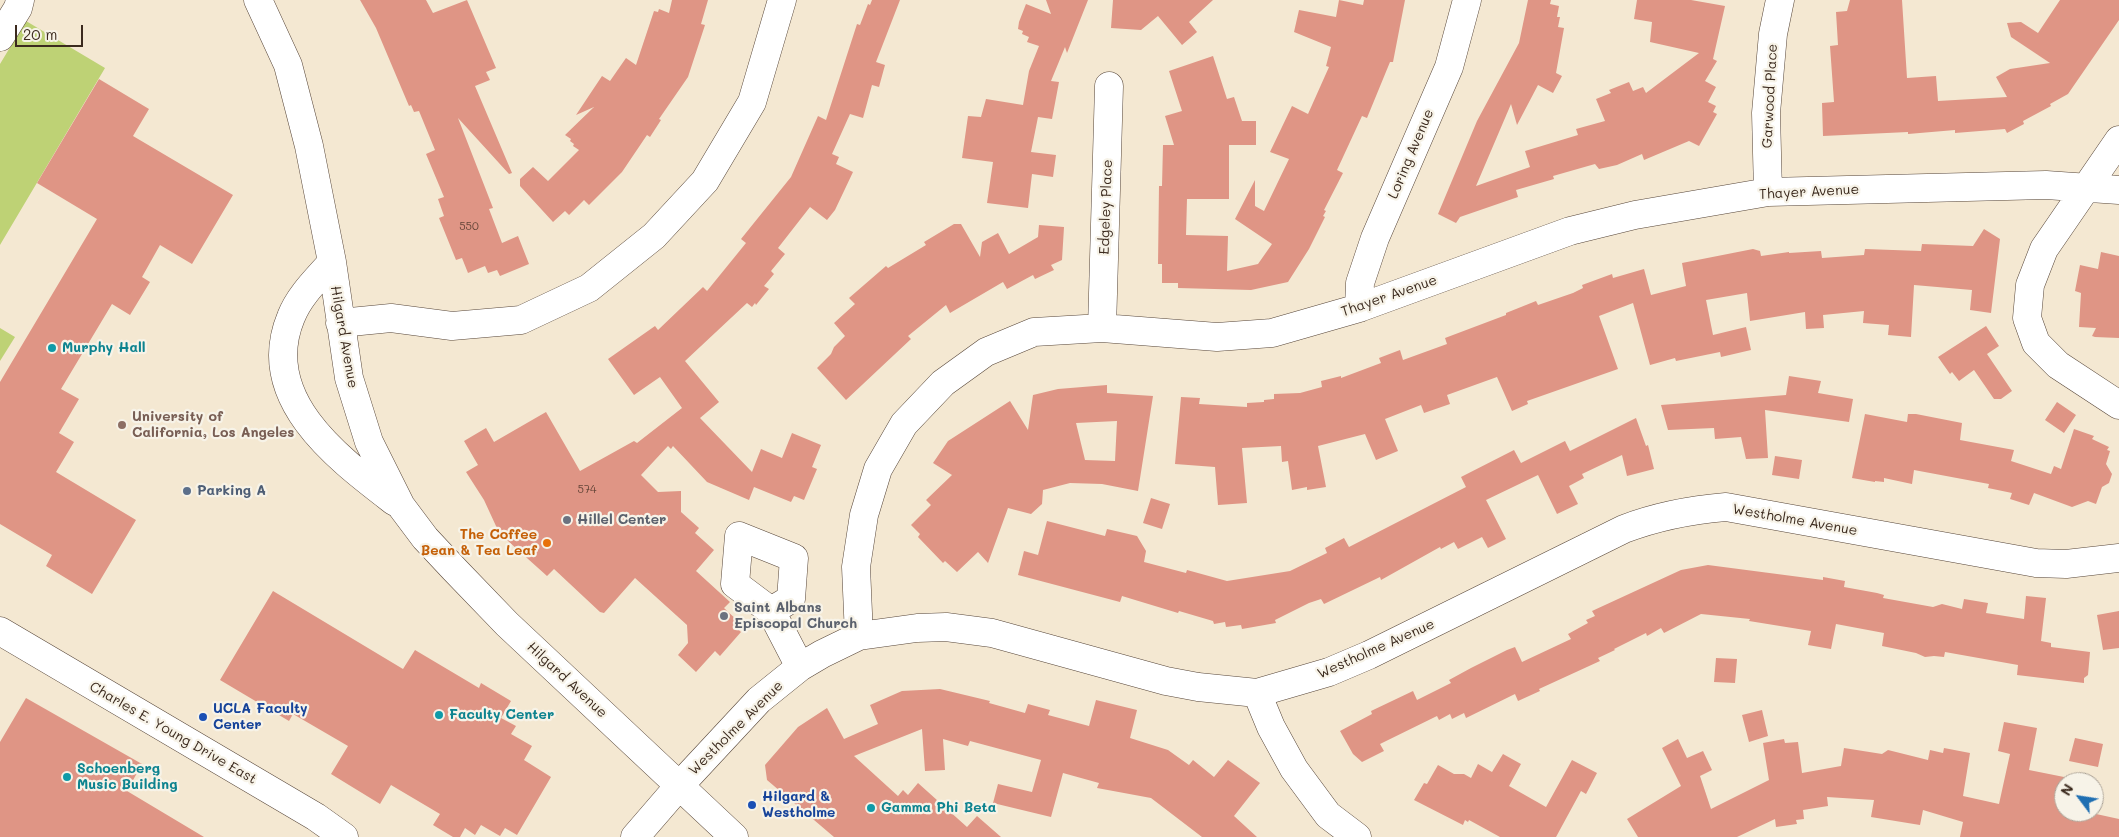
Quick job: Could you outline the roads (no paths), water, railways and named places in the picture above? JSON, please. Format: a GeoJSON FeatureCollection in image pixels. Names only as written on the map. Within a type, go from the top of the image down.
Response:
{"type":"FeatureCollection","features":[{"type":"Feature","properties":{"kind":"street"},"geometry":{"type":"LineString","coordinates":[[0,37],[18,8],[20,0]]}},
{"type":"Feature","properties":{"kind":"street","name":"Hilgard Avenue"},"geometry":{"type":"LineString","coordinates":[[258,0],[288,65],[309,146],[332,262],[349,378],[369,442],[401,506],[425,538],[507,624],[734,837]]}},
{"type":"Feature","properties":{"kind":"street"},"geometry":{"type":"LineString","coordinates":[[340,323],[391,318],[452,326],[522,320],[589,288],[654,236],[705,181],[752,102],[782,0]]}},
{"type":"Feature","properties":{"kind":"street","name":"Loring Avenue"},"geometry":{"type":"LineString","coordinates":[[1359,308],[1360,283],[1375,238],[1449,67],[1467,0]]}},
{"type":"Feature","properties":{"kind":"street","name":"Garwood Place"},"geometry":{"type":"LineString","coordinates":[[1768,192],[1766,113],[1773,34],[1780,0]]}},
{"type":"Feature","properties":{"kind":"street","name":"Edgeley Place"},"geometry":{"type":"LineString","coordinates":[[1102,328],[1109,86]]}},
{"type":"Feature","properties":{"kind":"street"},"geometry":{"type":"LineString","coordinates":[[2119,140],[2088,188],[2044,249],[2030,285],[2027,318],[2036,343],[2058,365],[2119,405]]}},
{"type":"Feature","properties":{"kind":"street","name":"Thayer Avenue"},"geometry":{"type":"LineString","coordinates":[[860,636],[856,567],[864,515],[878,469],[904,424],[943,383],[986,352],[1034,332],[1102,328],[1217,337],[1272,333],[1359,308],[1570,231],[1635,215],[1768,192],[2046,185],[2119,190]]}},
{"type":"Feature","properties":{"kind":"street"},"geometry":{"type":"LineString","coordinates":[[332,262],[306,293],[292,315],[285,334],[282,354],[287,385],[312,430],[345,463],[401,506]]}},
{"type":"Feature","properties":{"kind":"street","name":"Westholme Avenue"},"geometry":{"type":"LineString","coordinates":[[635,837],[679,786],[759,700],[800,666],[860,636],[917,628],[969,628],[1166,681],[1198,687],[1258,693],[1329,672],[1369,655],[1624,529],[1656,517],[1692,510],[1726,507],[2036,563],[2066,564],[2119,558]]}},
{"type":"Feature","properties":{"kind":"street"},"geometry":{"type":"LineString","coordinates":[[770,611],[800,666]]}},
{"type":"Feature","properties":{"kind":"street","name":"Charles E. Young Drive East"},"geometry":{"type":"LineString","coordinates":[[0,631],[316,817],[344,837]]}},
{"type":"Feature","properties":{"kind":"street"},"geometry":{"type":"LineString","coordinates":[[1258,693],[1271,727],[1294,769],[1328,815],[1357,837]]}},
{"type":"Feature","properties":{"kind":"place","name":"Murphy Hall"},"geometry":{"type":"Point","coordinates":[52,348]}},
{"type":"Feature","properties":{"kind":"place","name":"University of California, Los Angeles"},"geometry":{"type":"Point","coordinates":[122,425]}},
{"type":"Feature","properties":{"kind":"place","name":"Parking A"},"geometry":{"type":"Point","coordinates":[187,491]}},
{"type":"Feature","properties":{"kind":"place","name":"Hillel Center"},"geometry":{"type":"Point","coordinates":[567,520]}},
{"type":"Feature","properties":{"kind":"place","name":"The Coffee Bean & Tea Leaf"},"geometry":{"type":"Point","coordinates":[547,543]}},
{"type":"Feature","properties":{"kind":"place","name":"Saint Albans Episcopal Church"},"geometry":{"type":"Point","coordinates":[724,616]}},
{"type":"Feature","properties":{"kind":"place","name":"Faculty Center"},"geometry":{"type":"Point","coordinates":[439,715]}},
{"type":"Feature","properties":{"kind":"place","name":"UCLA Faculty Center"},"geometry":{"type":"Point","coordinates":[203,717]}},
{"type":"Feature","properties":{"kind":"place","name":"Schoenberg Music Building"},"geometry":{"type":"Point","coordinates":[67,777]}},
{"type":"Feature","properties":{"kind":"place","name":"Hilgard & Westholme"},"geometry":{"type":"Point","coordinates":[752,805]}},
{"type":"Feature","properties":{"kind":"place","name":"Gamma Phi Beta"},"geometry":{"type":"Point","coordinates":[871,808]}}]}
